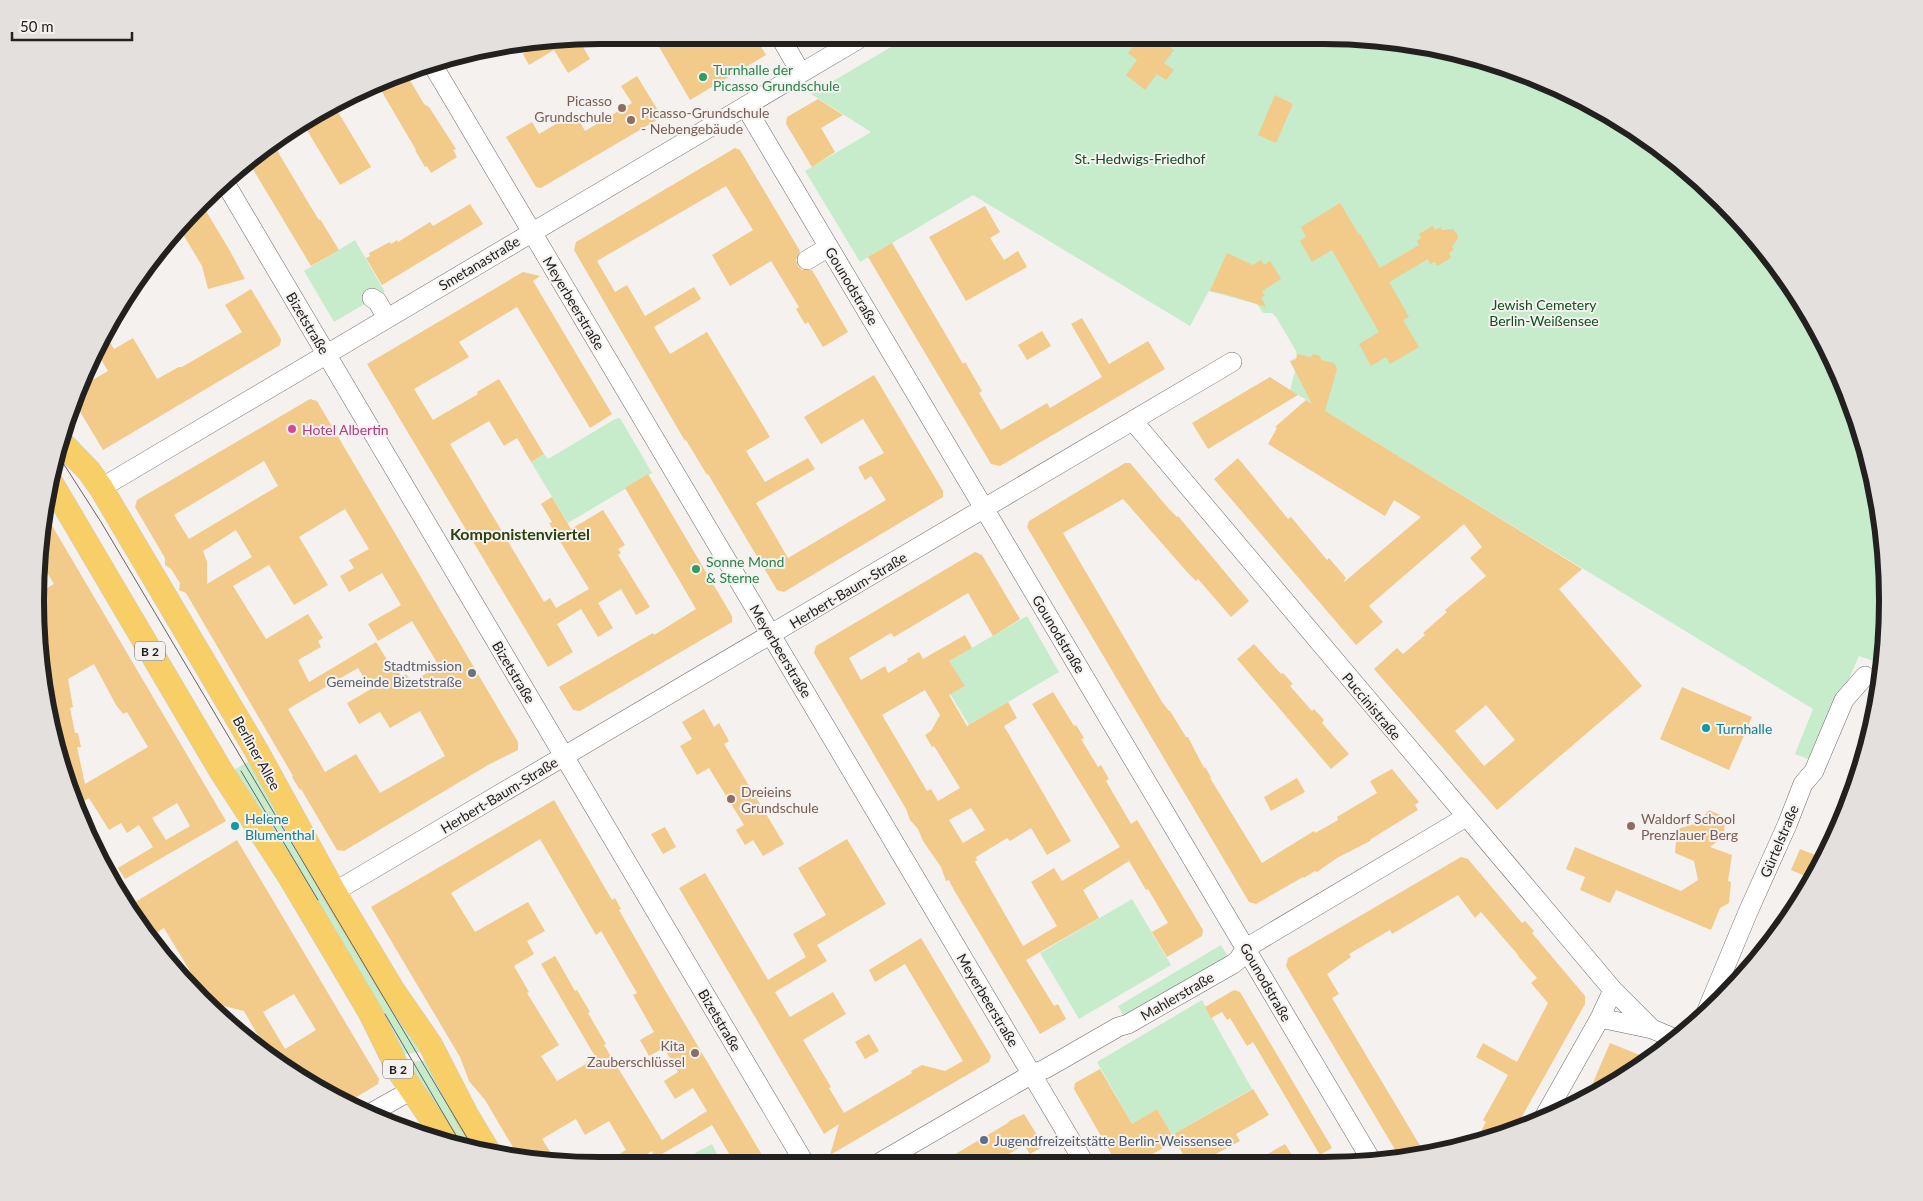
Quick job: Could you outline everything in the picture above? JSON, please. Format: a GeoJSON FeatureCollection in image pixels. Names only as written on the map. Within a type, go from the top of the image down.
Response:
{"type":"FeatureCollection","features":[{"type":"Feature","properties":{"kind":"main road","name":"Berliner Allee"},"geometry":{"type":"LineString","coordinates":[[66,447],[101,488],[256,750],[334,892],[392,988],[426,1038],[451,1082],[464,1111],[484,1145]]}},
{"type":"Feature","properties":{"kind":"main road","name":"B 2"},"geometry":{"type":"LineString","coordinates":[[55,489],[221,771],[300,893],[370,1012],[386,1048],[442,1134]]}},
{"type":"Feature","properties":{"kind":"street"},"geometry":{"type":"LineString","coordinates":[[784,44],[801,73]]}},
{"type":"Feature","properties":{"kind":"street","name":"Smetanastraße"},"geometry":{"type":"LineString","coordinates":[[101,488],[850,44]]}},
{"type":"Feature","properties":{"kind":"street","name":"Meyerbeerstraße"},"geometry":{"type":"LineString","coordinates":[[435,69],[1081,1157]]}},
{"type":"Feature","properties":{"kind":"street","name":"Gounodstraße"},"geometry":{"type":"LineString","coordinates":[[745,106],[1246,948],[1363,1156]]}},
{"type":"Feature","properties":{"kind":"street","name":"Bizetstraße"},"geometry":{"type":"LineString","coordinates":[[228,187],[801,1157]]}},
{"type":"Feature","properties":{"kind":"street"},"geometry":{"type":"LineString","coordinates":[[807,260],[829,247]]}},
{"type":"Feature","properties":{"kind":"street"},"geometry":{"type":"LineString","coordinates":[[372,298],[377,301],[387,318]]}},
{"type":"Feature","properties":{"kind":"street","name":"Herbert-Baum-Straße"},"geometry":{"type":"LineString","coordinates":[[334,892],[1232,362]]}},
{"type":"Feature","properties":{"kind":"street","name":"Puccinistraße"},"geometry":{"type":"LineString","coordinates":[[1133,421],[1613,990]]}},
{"type":"Feature","properties":{"kind":"street","name":"Gürtelstraße"},"geometry":{"type":"LineString","coordinates":[[1712,998],[1748,912],[1788,825],[1802,784],[1814,771],[1844,700],[1866,676]]}},
{"type":"Feature","properties":{"kind":"street","name":"Mahlerstraße"},"geometry":{"type":"LineString","coordinates":[[889,1157],[1032,1074],[1045,1069],[1118,1027],[1128,1024],[1236,962],[1246,948],[1466,817]]}},
{"type":"Feature","properties":{"kind":"street"},"geometry":{"type":"LineString","coordinates":[[1550,1109],[1600,1018],[1613,990],[1652,1029]]}},
{"type":"Feature","properties":{"kind":"street"},"geometry":{"type":"LineString","coordinates":[[1600,1018],[1652,1029],[1669,1036]]}},
{"type":"Feature","properties":{"kind":"street"},"geometry":{"type":"LineString","coordinates":[[377,1110],[412,1090]]}},
{"type":"Feature","properties":{"kind":"green space","name":"Jewish Cemetery Berlin-Weißensee"},"geometry":{"type":"Polygon","coordinates":[[[896,44],[1359,45],[1431,54],[1501,73],[1536,86],[1601,118],[1632,138],[1690,182],[1741,233],[1785,291],[1805,322],[1822,354],[1850,422],[1869,492],[1878,564],[1878,637],[1875,662],[1859,656],[1813,761],[1795,754],[1813,709],[1290,390],[1295,371],[1290,361],[1297,357],[1296,351],[1276,317],[1272,313],[1263,313],[1257,304],[1209,291],[1190,326],[973,195],[860,262],[805,171],[871,132],[811,94],[896,44]]]}},
{"type":"Feature","properties":{"kind":"green space"},"geometry":{"type":"Polygon","coordinates":[[[355,240],[385,292],[334,322],[304,271],[355,240]]]}},
{"type":"Feature","properties":{"kind":"green space"},"geometry":{"type":"Polygon","coordinates":[[[620,418],[652,473],[568,523],[531,462],[544,454],[548,459],[615,419],[620,418]]]}},
{"type":"Feature","properties":{"kind":"green space"},"geometry":{"type":"Polygon","coordinates":[[[1027,616],[1059,672],[969,725],[950,694],[964,686],[949,661],[1027,616]]]}},
{"type":"Feature","properties":{"kind":"green space"},"geometry":{"type":"Polygon","coordinates":[[[253,759],[420,1052],[398,1055],[230,772],[253,759]]]}},
{"type":"Feature","properties":{"kind":"green space"},"geometry":{"type":"Polygon","coordinates":[[[1132,899],[1171,965],[1079,1019],[1040,953],[1132,899]]]}},
{"type":"Feature","properties":{"kind":"green space"},"geometry":{"type":"Polygon","coordinates":[[[1221,945],[1233,965],[1130,1027],[1118,1006],[1221,945]]]}},
{"type":"Feature","properties":{"kind":"green space"},"geometry":{"type":"Polygon","coordinates":[[[1202,1000],[1252,1089],[1172,1135],[1157,1109],[1132,1124],[1097,1062],[1202,1000]]]}},
{"type":"Feature","properties":{"kind":"green space"},"geometry":{"type":"Polygon","coordinates":[[[431,1060],[474,1143],[453,1137],[409,1072],[413,1070],[408,1062],[431,1060]]]}},
{"type":"Feature","properties":{"kind":"green space"},"geometry":{"type":"Polygon","coordinates":[[[712,1144],[718,1157],[697,1157],[695,1153],[712,1144]]]}},
{"type":"Feature","properties":{"kind":"building","name":"Turnhalle der Picasso Grundschule"},"geometry":{"type":"Polygon","coordinates":[[[657,44],[759,44],[766,55],[690,100],[657,44]]]}},
{"type":"Feature","properties":{"kind":"building"},"geometry":{"type":"Polygon","coordinates":[[[1135,44],[1141,44],[1146,48],[1149,44],[1166,44],[1174,50],[1164,63],[1174,70],[1166,80],[1157,74],[1145,90],[1126,75],[1137,60],[1128,53],[1135,44]]]}},
{"type":"Feature","properties":{"kind":"building"},"geometry":{"type":"Polygon","coordinates":[[[582,45],[590,59],[568,73],[554,50],[529,65],[523,54],[532,49],[582,45]]]}},
{"type":"Feature","properties":{"kind":"building"},"geometry":{"type":"Polygon","coordinates":[[[637,76],[662,117],[541,188],[536,187],[506,137],[532,122],[539,134],[575,113],[585,131],[632,103],[621,86],[637,76]]]}},
{"type":"Feature","properties":{"kind":"building"},"geometry":{"type":"Polygon","coordinates":[[[409,78],[424,104],[429,107],[456,149],[453,150],[457,157],[431,173],[427,166],[425,167],[380,89],[409,78]]]}},
{"type":"Feature","properties":{"kind":"building"},"geometry":{"type":"Polygon","coordinates":[[[1275,95],[1293,104],[1276,143],[1258,135],[1275,95]]]}},
{"type":"Feature","properties":{"kind":"building"},"geometry":{"type":"Polygon","coordinates":[[[818,99],[843,115],[821,128],[835,152],[812,167],[786,124],[787,117],[818,99]]]}},
{"type":"Feature","properties":{"kind":"building"},"geometry":{"type":"Polygon","coordinates":[[[337,110],[371,167],[340,185],[306,128],[337,110]]]}},
{"type":"Feature","properties":{"kind":"building"},"geometry":{"type":"Polygon","coordinates":[[[735,148],[740,150],[800,251],[796,260],[798,266],[802,270],[812,270],[848,332],[823,347],[808,322],[805,324],[796,309],[799,307],[771,261],[730,286],[712,255],[753,230],[726,186],[597,261],[615,292],[627,285],[645,316],[694,287],[701,299],[654,327],[670,354],[707,332],[770,437],[746,451],[765,482],[808,458],[815,469],[756,503],[788,558],[886,500],[871,476],[865,480],[858,467],[884,453],[863,419],[821,444],[804,417],[874,375],[943,491],[943,497],[784,592],[777,590],[708,474],[685,441],[574,250],[576,242],[735,148]]]}},
{"type":"Feature","properties":{"kind":"building"},"geometry":{"type":"Polygon","coordinates":[[[276,149],[339,250],[311,266],[252,167],[276,149]]]}},
{"type":"Feature","properties":{"kind":"building"},"geometry":{"type":"Polygon","coordinates":[[[1340,203],[1380,268],[1419,245],[1417,241],[1421,238],[1419,234],[1433,226],[1435,230],[1441,227],[1442,230],[1453,229],[1458,235],[1452,247],[1454,250],[1449,253],[1451,258],[1437,266],[1435,262],[1430,264],[1428,259],[1389,282],[1409,317],[1403,320],[1419,347],[1390,364],[1386,357],[1371,366],[1359,344],[1379,332],[1332,250],[1312,262],[1300,241],[1306,237],[1301,227],[1340,203]]]}},
{"type":"Feature","properties":{"kind":"building"},"geometry":{"type":"Polygon","coordinates":[[[470,204],[483,224],[382,285],[366,258],[370,256],[369,253],[390,242],[391,244],[397,240],[398,242],[430,222],[433,226],[470,204]]]}},
{"type":"Feature","properties":{"kind":"building"},"geometry":{"type":"Polygon","coordinates":[[[985,206],[1000,232],[990,238],[1004,260],[1018,251],[1027,267],[966,301],[929,237],[985,206]]]}},
{"type":"Feature","properties":{"kind":"building"},"geometry":{"type":"Polygon","coordinates":[[[205,209],[245,279],[208,289],[202,266],[182,233],[205,209]]]}},
{"type":"Feature","properties":{"kind":"building"},"geometry":{"type":"Polygon","coordinates":[[[892,243],[963,364],[965,362],[982,391],[979,393],[1001,430],[1047,403],[1050,408],[1102,377],[1071,324],[1082,318],[1109,364],[1148,341],[1165,369],[1000,466],[991,464],[868,257],[892,243]]]}},
{"type":"Feature","properties":{"kind":"building"},"geometry":{"type":"Polygon","coordinates":[[[1227,253],[1253,265],[1261,260],[1264,265],[1270,261],[1281,279],[1262,291],[1265,296],[1261,297],[1266,307],[1210,291],[1227,253]]]}},
{"type":"Feature","properties":{"kind":"building"},"geometry":{"type":"Polygon","coordinates":[[[523,272],[540,276],[533,281],[612,414],[590,428],[517,307],[459,342],[469,357],[414,389],[433,420],[478,394],[477,392],[499,379],[544,454],[531,462],[517,438],[504,446],[489,421],[450,444],[544,602],[550,598],[556,608],[589,589],[549,523],[552,522],[541,504],[552,497],[571,529],[603,510],[625,545],[618,549],[621,553],[618,555],[650,607],[636,615],[621,589],[598,603],[613,628],[598,637],[581,609],[557,624],[573,652],[548,667],[367,364],[523,272]]]}},
{"type":"Feature","properties":{"kind":"building"},"geometry":{"type":"Polygon","coordinates":[[[251,289],[281,339],[280,345],[103,450],[78,408],[88,383],[108,371],[100,357],[108,340],[114,349],[133,338],[157,379],[182,367],[242,332],[225,305],[251,289]]]}},
{"type":"Feature","properties":{"kind":"building"},"geometry":{"type":"Polygon","coordinates":[[[1042,331],[1051,346],[1027,360],[1018,345],[1042,331]]]}},
{"type":"Feature","properties":{"kind":"building"},"geometry":{"type":"Polygon","coordinates":[[[1297,354],[1310,357],[1314,354],[1320,356],[1321,360],[1334,363],[1337,369],[1325,411],[1582,569],[1559,589],[1642,686],[1497,810],[1374,669],[1397,648],[1403,654],[1447,612],[1445,610],[1486,576],[1470,558],[1482,547],[1464,524],[1369,606],[1383,622],[1356,645],[1214,479],[1238,458],[1288,519],[1291,517],[1327,560],[1329,558],[1346,578],[1343,583],[1421,517],[1394,500],[1385,516],[1268,444],[1277,428],[1275,427],[1306,400],[1312,404],[1290,361],[1296,360],[1297,354]],[[1486,705],[1455,731],[1484,766],[1515,740],[1486,705]]]}},
{"type":"Feature","properties":{"kind":"building"},"geometry":{"type":"Polygon","coordinates":[[[1270,377],[1298,395],[1208,449],[1192,423],[1270,377]]]}},
{"type":"Feature","properties":{"kind":"building"},"geometry":{"type":"Polygon","coordinates":[[[310,399],[317,401],[518,742],[518,750],[488,765],[344,851],[337,850],[292,777],[186,593],[179,590],[180,583],[171,569],[165,565],[165,558],[135,507],[137,500],[310,399]],[[264,461],[174,515],[189,539],[278,486],[264,461]],[[345,509],[299,537],[328,585],[294,605],[269,565],[233,586],[266,639],[308,614],[323,638],[318,641],[321,647],[298,660],[309,682],[376,642],[394,671],[398,669],[401,677],[406,674],[412,682],[439,666],[412,621],[378,641],[368,624],[401,605],[382,573],[349,592],[340,576],[354,568],[349,560],[369,549],[345,509]],[[236,530],[203,551],[207,562],[207,584],[252,557],[236,530]],[[358,668],[288,709],[325,772],[356,754],[380,793],[445,756],[420,711],[390,728],[380,712],[359,724],[347,703],[371,689],[358,668]]]}},
{"type":"Feature","properties":{"kind":"building"},"geometry":{"type":"Polygon","coordinates":[[[1125,463],[1130,463],[1169,509],[1178,516],[1249,601],[1231,617],[1198,579],[1196,581],[1188,573],[1123,499],[1063,533],[1162,702],[1170,711],[1186,737],[1188,737],[1204,768],[1262,863],[1314,831],[1315,833],[1338,820],[1337,817],[1377,793],[1370,781],[1392,769],[1419,802],[1415,805],[1418,810],[1370,841],[1256,904],[1249,902],[1027,527],[1029,521],[1125,463]]]}},
{"type":"Feature","properties":{"kind":"building"},"geometry":{"type":"Polygon","coordinates":[[[648,474],[732,616],[732,622],[580,711],[573,710],[559,687],[653,633],[654,635],[696,609],[625,488],[648,474]]]}},
{"type":"Feature","properties":{"kind":"building"},"geometry":{"type":"Polygon","coordinates":[[[50,522],[226,821],[125,879],[118,868],[153,847],[139,825],[127,833],[121,823],[109,830],[89,798],[82,802],[63,745],[54,709],[49,673],[45,637],[44,589],[54,584],[45,569],[50,522]],[[94,664],[68,679],[73,707],[70,708],[75,733],[78,733],[81,747],[77,747],[85,784],[148,747],[127,712],[123,714],[116,705],[94,664]],[[177,803],[152,818],[166,840],[190,826],[177,803]]]}},
{"type":"Feature","properties":{"kind":"building"},"geometry":{"type":"Polygon","coordinates":[[[975,552],[982,555],[1020,619],[993,636],[968,593],[894,637],[891,633],[849,658],[861,680],[885,666],[888,673],[919,652],[923,659],[965,635],[972,648],[949,661],[965,686],[949,695],[967,726],[1008,702],[1017,718],[1004,726],[1071,841],[1047,855],[1031,828],[1010,841],[1007,838],[976,857],[977,860],[975,862],[1023,946],[1057,926],[1031,882],[1054,868],[1062,881],[1120,847],[1032,704],[1053,692],[1074,726],[1076,725],[1084,738],[1081,739],[1098,767],[1101,765],[1109,779],[1106,781],[1131,824],[1137,820],[1203,930],[1202,936],[1167,957],[1152,932],[1168,923],[1129,861],[1083,890],[1099,918],[1026,960],[1054,1006],[1058,1004],[1066,1019],[1040,1034],[949,880],[946,881],[941,867],[923,841],[918,829],[910,820],[906,809],[814,653],[816,646],[975,552]],[[925,690],[882,715],[927,791],[931,789],[938,801],[960,788],[925,735],[931,731],[940,715],[925,690]],[[971,808],[949,820],[963,843],[985,830],[971,808]]]}},
{"type":"Feature","properties":{"kind":"building"},"geometry":{"type":"Polygon","coordinates":[[[1254,644],[1281,674],[1283,673],[1293,684],[1290,686],[1312,711],[1314,709],[1324,720],[1322,723],[1349,754],[1331,769],[1237,659],[1254,644]]]}},
{"type":"Feature","properties":{"kind":"building","name":"Turnhalle"},"geometry":{"type":"Polygon","coordinates":[[[1682,687],[1752,717],[1729,770],[1660,739],[1682,687]]]}},
{"type":"Feature","properties":{"kind":"building"},"geometry":{"type":"Polygon","coordinates":[[[704,709],[714,727],[719,723],[729,741],[724,744],[784,844],[763,856],[753,840],[745,845],[736,830],[744,825],[709,768],[697,775],[680,746],[692,739],[682,722],[704,709]]]}},
{"type":"Feature","properties":{"kind":"building"},"geometry":{"type":"Polygon","coordinates":[[[1297,778],[1305,792],[1271,811],[1264,797],[1297,778]]]}},
{"type":"Feature","properties":{"kind":"building"},"geometry":{"type":"Polygon","coordinates":[[[554,800],[612,900],[615,898],[621,909],[619,910],[659,980],[763,1157],[731,1157],[712,1125],[657,1157],[655,1157],[652,1151],[642,1157],[614,1157],[626,1150],[609,1121],[585,1135],[576,1119],[542,1139],[552,1155],[515,1150],[485,1100],[469,1081],[460,1057],[371,907],[554,800]],[[540,839],[451,893],[475,932],[528,902],[545,931],[527,941],[534,954],[514,966],[529,992],[527,993],[559,1045],[541,1056],[557,1081],[596,1058],[541,964],[555,956],[575,991],[577,990],[590,1012],[588,1013],[606,1044],[604,1045],[662,1140],[707,1111],[693,1088],[675,1099],[664,1081],[678,1072],[664,1048],[649,1056],[640,1040],[654,1032],[633,995],[637,993],[601,931],[596,935],[540,839]]]}},
{"type":"Feature","properties":{"kind":"building"},"geometry":{"type":"Polygon","coordinates":[[[1709,810],[1725,817],[1724,836],[1710,847],[1732,855],[1728,881],[1731,882],[1729,903],[1720,908],[1711,930],[1616,890],[1610,903],[1580,890],[1585,877],[1566,869],[1575,847],[1681,891],[1698,880],[1694,861],[1675,853],[1677,829],[1698,823],[1709,810]]]}},
{"type":"Feature","properties":{"kind":"building"},"geometry":{"type":"Polygon","coordinates":[[[665,827],[676,847],[663,854],[651,834],[665,827]]]}},
{"type":"Feature","properties":{"kind":"building"},"geometry":{"type":"Polygon","coordinates":[[[847,839],[886,904],[817,945],[827,961],[775,992],[790,1017],[833,992],[846,1014],[803,1040],[844,1113],[912,1073],[911,1071],[922,1065],[945,1071],[963,1061],[905,964],[875,982],[869,970],[921,938],[991,1056],[989,1062],[830,1155],[839,1124],[824,1134],[679,888],[705,873],[768,980],[806,957],[793,934],[826,915],[798,868],[847,839]]]}},
{"type":"Feature","properties":{"kind":"building"},"geometry":{"type":"Polygon","coordinates":[[[237,840],[379,1079],[378,1084],[353,1099],[322,1083],[262,1042],[244,1011],[218,1004],[198,985],[164,928],[155,934],[134,903],[237,840]],[[294,994],[263,1012],[285,1049],[316,1030],[294,994]]]}},
{"type":"Feature","properties":{"kind":"building"},"geometry":{"type":"Polygon","coordinates":[[[1800,849],[1817,856],[1806,877],[1791,870],[1800,849]]]}},
{"type":"Feature","properties":{"kind":"building"},"geometry":{"type":"Polygon","coordinates":[[[1461,857],[1468,859],[1522,923],[1525,921],[1534,931],[1532,933],[1585,996],[1585,1004],[1519,1121],[1480,1134],[1486,1122],[1483,1120],[1508,1075],[1476,1057],[1483,1043],[1517,1062],[1548,1003],[1531,983],[1537,978],[1481,912],[1475,918],[1458,895],[1392,934],[1390,930],[1349,954],[1351,957],[1327,974],[1339,994],[1332,998],[1422,1148],[1396,1152],[1286,966],[1288,958],[1461,857]]]}},
{"type":"Feature","properties":{"kind":"building"},"geometry":{"type":"Polygon","coordinates":[[[1234,990],[1240,992],[1332,1148],[1320,1155],[1253,1042],[1247,1046],[1230,1018],[1227,1020],[1222,1012],[1211,1018],[1205,1007],[1234,990]]]}},
{"type":"Feature","properties":{"kind":"building"},"geometry":{"type":"Polygon","coordinates":[[[869,1034],[879,1051],[865,1059],[855,1042],[869,1034]]]}},
{"type":"Feature","properties":{"kind":"building"},"geometry":{"type":"Polygon","coordinates":[[[1610,1043],[1642,1056],[1601,1083],[1590,1089],[1610,1043]]]}},
{"type":"Feature","properties":{"kind":"building"},"geometry":{"type":"Polygon","coordinates":[[[1100,1069],[1132,1124],[1157,1109],[1172,1135],[1253,1089],[1269,1115],[1236,1134],[1240,1141],[1210,1157],[1185,1157],[1175,1141],[1150,1157],[1113,1157],[1074,1089],[1075,1083],[1100,1069]]]}},
{"type":"Feature","properties":{"kind":"building"},"geometry":{"type":"Polygon","coordinates":[[[1024,1114],[1044,1146],[1030,1154],[1024,1145],[1003,1157],[950,1157],[1008,1123],[1024,1114]]]}},
{"type":"Feature","properties":{"kind":"building"},"geometry":{"type":"Polygon","coordinates":[[[1285,1144],[1293,1157],[1262,1157],[1285,1144]]]}},
{"type":"Feature","properties":{"kind":"tram line"},"geometry":{"type":"LineString","coordinates":[[62,461],[101,522],[469,1141]]}},
{"type":"Feature","properties":{"kind":"tram line"},"geometry":{"type":"LineString","coordinates":[[241,771],[318,900]]}},
{"type":"Feature","properties":{"kind":"tram line"},"geometry":{"type":"LineString","coordinates":[[385,1014],[458,1138]]}},
{"type":"Feature","properties":{"kind":"place","name":"Turnhalle der Picasso Grundschule"},"geometry":{"type":"Point","coordinates":[703,77]}},
{"type":"Feature","properties":{"kind":"place","name":"Picasso Grundschule"},"geometry":{"type":"Point","coordinates":[622,108]}},
{"type":"Feature","properties":{"kind":"place","name":"Picasso-Grundschule - Nebengebäude"},"geometry":{"type":"Point","coordinates":[631,120]}},
{"type":"Feature","properties":{"kind":"place","name":"Hotel Albertin"},"geometry":{"type":"Point","coordinates":[292,429]}},
{"type":"Feature","properties":{"kind":"place","name":"Sonne Mond & Sterne"},"geometry":{"type":"Point","coordinates":[696,569]}},
{"type":"Feature","properties":{"kind":"place","name":"Stadtmission Gemeinde Bizetstraße"},"geometry":{"type":"Point","coordinates":[472,673]}},
{"type":"Feature","properties":{"kind":"place","name":"Turnhalle"},"geometry":{"type":"Point","coordinates":[1706,728]}},
{"type":"Feature","properties":{"kind":"place","name":"Dreieins Grundschule"},"geometry":{"type":"Point","coordinates":[731,799]}},
{"type":"Feature","properties":{"kind":"place","name":"Helene Blumenthal"},"geometry":{"type":"Point","coordinates":[235,826]}},
{"type":"Feature","properties":{"kind":"place","name":"Waldorf School Prenzlauer Berg"},"geometry":{"type":"Point","coordinates":[1631,826]}},
{"type":"Feature","properties":{"kind":"place","name":"Kita Zauberschlüssel"},"geometry":{"type":"Point","coordinates":[695,1053]}},
{"type":"Feature","properties":{"kind":"place","name":"Jugendfreizeitstätte Berlin-Weissensee"},"geometry":{"type":"Point","coordinates":[984,1140]}},
{"type":"Feature","properties":{"kind":"district","name":"Komponistenviertel"},"geometry":{"type":"Point","coordinates":[520,533]}},
{"type":"Feature","properties":{"kind":"park label","name":"St.-Hedwigs-Friedhof"},"geometry":{"type":"Point","coordinates":[1140,158]}}]}
